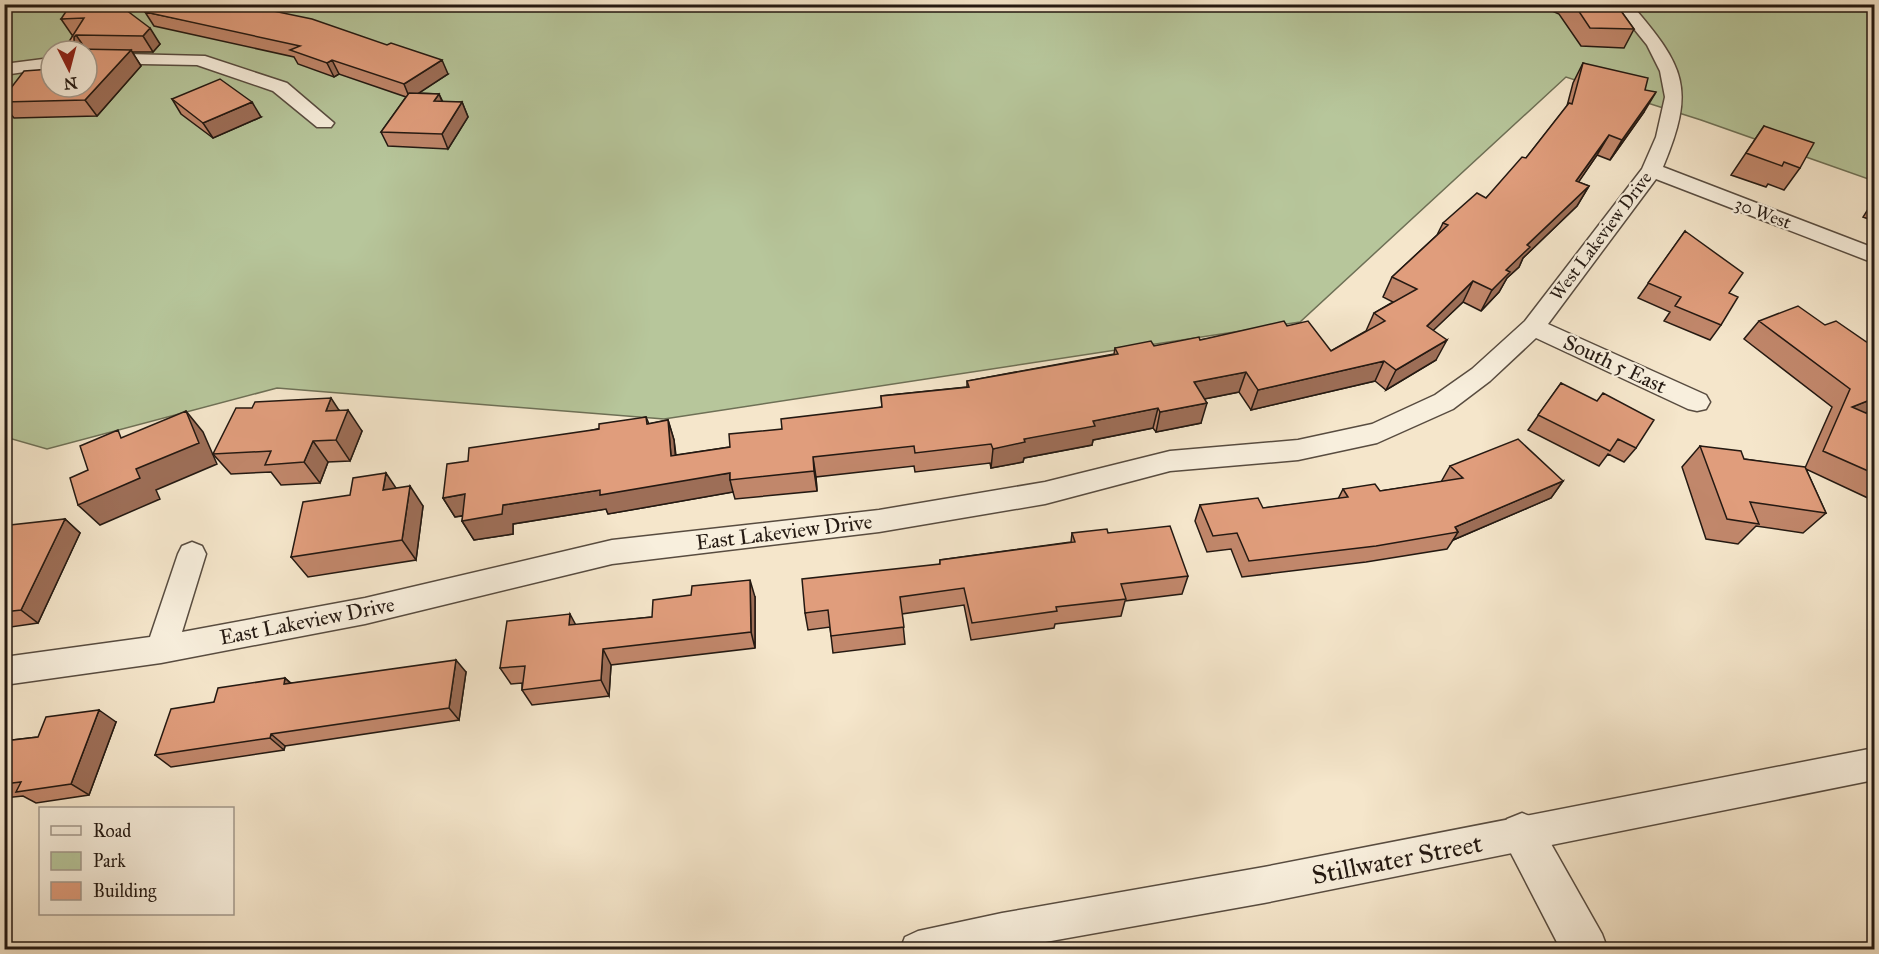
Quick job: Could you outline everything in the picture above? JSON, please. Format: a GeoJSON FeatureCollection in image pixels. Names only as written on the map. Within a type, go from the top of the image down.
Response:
{"type":"FeatureCollection","features":[{"type":"Feature","properties":{"kind":"street","name":"West Lakeview Drive"},"geometry":{"type":"LineString","coordinates":[[1533,327],[1652,170],[1666,137],[1674,97],[1669,71],[1655,44],[1622,4]]}},
{"type":"Feature","properties":{"kind":"street"},"geometry":{"type":"LineString","coordinates":[[99,58],[199,60],[280,87],[324,123]]}},
{"type":"Feature","properties":{"kind":"street"},"geometry":{"type":"LineString","coordinates":[[4,70],[39,65]]}},
{"type":"Feature","properties":{"kind":"street","name":"30 West"},"geometry":{"type":"LineString","coordinates":[[1652,170],[1875,256]]}},
{"type":"Feature","properties":{"kind":"street","name":"South 5 East"},"geometry":{"type":"LineString","coordinates":[[1533,327],[1697,402]]}},
{"type":"Feature","properties":{"kind":"street","name":"East Lakeview Drive"},"geometry":{"type":"LineString","coordinates":[[4,672],[161,649],[365,611],[612,552],[879,521],[1045,493],[1170,461],[1298,450],[1377,433],[1444,402],[1481,375],[1533,327]]}},
{"type":"Feature","properties":{"kind":"street"},"geometry":{"type":"LineString","coordinates":[[161,649],[192,554]]}},
{"type":"Feature","properties":{"kind":"street","name":"Stillwater Street"},"geometry":{"type":"LineString","coordinates":[[918,950],[1004,940],[1264,885],[1875,764]]}},
{"type":"Feature","properties":{"kind":"street"},"geometry":{"type":"LineString","coordinates":[[1522,834],[1586,950]]}},
{"type":"Feature","properties":{"kind":"green space"},"geometry":{"type":"Polygon","coordinates":[[[4,5],[1874,5],[1874,181],[1701,120],[1566,77],[1300,322],[664,419],[277,388],[47,449],[5,437],[4,5]]]}},
{"type":"Feature","properties":{"kind":"building"},"geometry":{"type":"Polygon","coordinates":[[[71,4],[118,4],[150,28],[143,36],[76,35],[74,39],[71,39],[84,18],[61,19],[71,4]]]}},
{"type":"Feature","properties":{"kind":"building"},"geometry":{"type":"Polygon","coordinates":[[[146,4],[239,4],[312,19],[387,45],[391,43],[442,60],[404,84],[332,60],[327,63],[290,50],[300,46],[145,12],[146,4]]]}},
{"type":"Feature","properties":{"kind":"building"},"geometry":{"type":"Polygon","coordinates":[[[1574,4],[1616,4],[1634,29],[1590,28],[1574,4]]]}},
{"type":"Feature","properties":{"kind":"building"},"geometry":{"type":"Polygon","coordinates":[[[99,49],[131,50],[99,85],[99,49]]]}},
{"type":"Feature","properties":{"kind":"building"},"geometry":{"type":"Polygon","coordinates":[[[1583,63],[1648,78],[1645,90],[1656,92],[1622,140],[1609,135],[1576,181],[1589,186],[1527,245],[1530,247],[1506,270],[1510,272],[1492,290],[1473,281],[1427,326],[1447,340],[1396,370],[1384,361],[1258,390],[1246,372],[1194,382],[1207,403],[1160,412],[1158,408],[1093,421],[1095,426],[1024,439],[1025,442],[993,449],[991,444],[915,453],[914,446],[813,457],[814,471],[730,480],[730,473],[600,495],[600,490],[503,505],[502,514],[462,521],[465,494],[443,498],[447,464],[468,461],[469,448],[599,429],[599,424],[646,417],[647,424],[668,420],[671,456],[730,447],[729,434],[782,429],[781,419],[882,407],[881,396],[969,387],[967,381],[1118,354],[1115,348],[1151,341],[1154,346],[1199,337],[1200,340],[1284,321],[1287,326],[1308,321],[1331,351],[1385,321],[1374,313],[1417,289],[1392,277],[1448,225],[1443,223],[1477,193],[1486,198],[1522,157],[1526,158],[1569,103],[1572,104],[1583,63]]]}},
{"type":"Feature","properties":{"kind":"building"},"geometry":{"type":"Polygon","coordinates":[[[39,70],[39,99],[86,99],[4,102],[4,97],[24,71],[39,70]]]}},
{"type":"Feature","properties":{"kind":"building"},"geometry":{"type":"Polygon","coordinates":[[[220,79],[252,102],[203,123],[172,99],[220,79]]]}},
{"type":"Feature","properties":{"kind":"building"},"geometry":{"type":"Polygon","coordinates":[[[409,93],[439,94],[434,101],[462,102],[442,134],[381,132],[409,93]]]}},
{"type":"Feature","properties":{"kind":"building"},"geometry":{"type":"Polygon","coordinates":[[[1764,126],[1814,143],[1800,168],[1784,162],[1782,166],[1746,153],[1764,126]]]}},
{"type":"Feature","properties":{"kind":"building"},"geometry":{"type":"Polygon","coordinates":[[[1685,231],[1743,273],[1729,293],[1738,297],[1721,325],[1675,306],[1681,297],[1648,283],[1685,231]]]}},
{"type":"Feature","properties":{"kind":"building"},"geometry":{"type":"Polygon","coordinates":[[[1798,306],[1825,325],[1836,321],[1875,348],[1875,398],[1852,407],[1875,417],[1875,474],[1823,451],[1850,389],[1759,321],[1798,306]]]}},
{"type":"Feature","properties":{"kind":"building"},"geometry":{"type":"Polygon","coordinates":[[[1561,383],[1597,401],[1603,393],[1654,420],[1636,448],[1618,439],[1610,451],[1538,415],[1561,383]]]}},
{"type":"Feature","properties":{"kind":"building"},"geometry":{"type":"Polygon","coordinates":[[[331,398],[326,411],[348,410],[336,440],[313,441],[304,462],[265,465],[271,451],[213,454],[236,408],[252,408],[255,402],[331,398]]]}},
{"type":"Feature","properties":{"kind":"building"},"geometry":{"type":"Polygon","coordinates":[[[186,411],[199,443],[136,469],[140,478],[78,505],[70,478],[88,470],[80,446],[118,430],[121,438],[186,411]]]}},
{"type":"Feature","properties":{"kind":"building"},"geometry":{"type":"Polygon","coordinates":[[[1518,439],[1563,481],[1455,527],[1458,532],[1376,546],[1249,561],[1237,533],[1213,536],[1200,505],[1258,498],[1263,508],[1348,497],[1343,489],[1375,484],[1380,491],[1463,478],[1450,466],[1518,439]]]}},
{"type":"Feature","properties":{"kind":"building"},"geometry":{"type":"Polygon","coordinates":[[[1700,446],[1741,451],[1744,459],[1805,467],[1826,513],[1750,502],[1759,524],[1727,519],[1700,446]]]}},
{"type":"Feature","properties":{"kind":"building"},"geometry":{"type":"Polygon","coordinates":[[[386,473],[383,490],[410,486],[402,540],[291,557],[303,502],[350,495],[353,478],[386,473]]]}},
{"type":"Feature","properties":{"kind":"building"},"geometry":{"type":"Polygon","coordinates":[[[65,519],[21,610],[4,612],[4,535],[10,525],[65,519]]]}},
{"type":"Feature","properties":{"kind":"building"},"geometry":{"type":"Polygon","coordinates":[[[1170,526],[1188,576],[1121,584],[1126,599],[1056,607],[1057,611],[972,623],[964,588],[900,597],[904,627],[831,636],[828,610],[805,613],[802,579],[940,564],[940,560],[1075,542],[1072,533],[1107,529],[1108,533],[1170,526]]]}},
{"type":"Feature","properties":{"kind":"building"},"geometry":{"type":"Polygon","coordinates":[[[750,580],[751,632],[603,649],[601,680],[522,690],[525,666],[500,668],[507,621],[570,614],[569,625],[652,617],[653,600],[691,595],[692,586],[750,580]]]}},
{"type":"Feature","properties":{"kind":"building"},"geometry":{"type":"Polygon","coordinates":[[[456,660],[449,708],[271,734],[270,738],[155,755],[171,709],[214,702],[218,688],[285,678],[284,684],[456,660]]]}},
{"type":"Feature","properties":{"kind":"building"},"geometry":{"type":"Polygon","coordinates":[[[99,710],[71,784],[16,792],[21,782],[4,784],[4,741],[38,737],[46,717],[99,710]]]}}]}
